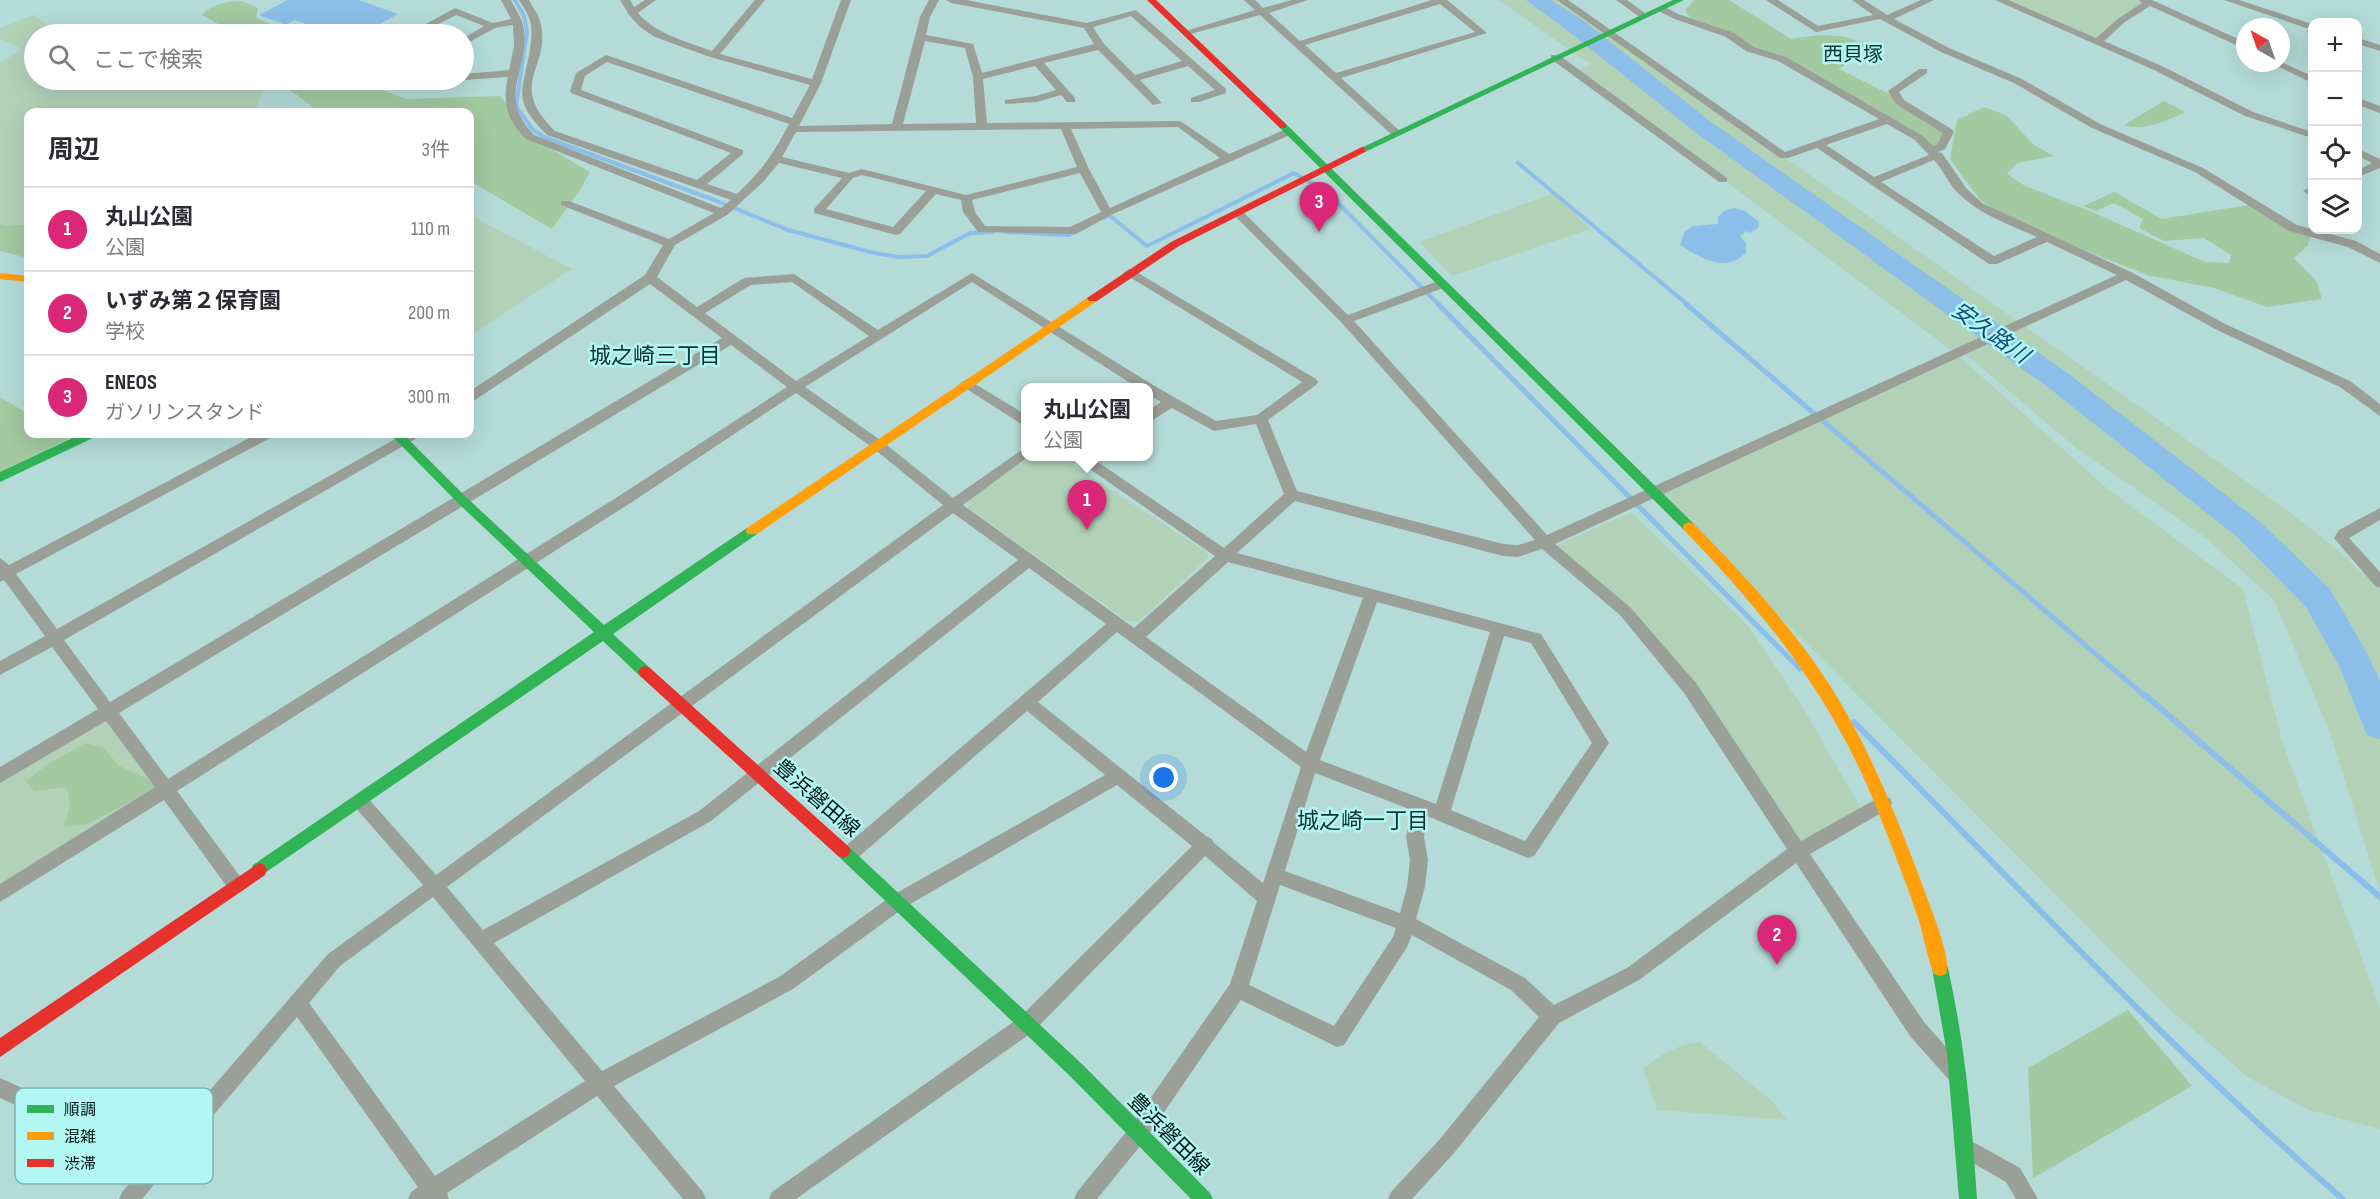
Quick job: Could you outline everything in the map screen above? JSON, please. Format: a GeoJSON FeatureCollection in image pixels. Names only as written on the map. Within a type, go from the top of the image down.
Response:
{"type":"FeatureCollection","features":[{"type":"Feature","properties":{"kind":"street"},"geometry":{"type":"LineString","coordinates":[[506,0],[519,28],[519,42],[509,105],[512,117],[519,128],[530,137],[723,213]]}},
{"type":"Feature","properties":{"kind":"street"},"geometry":{"type":"LineString","coordinates":[[524,0],[534,16],[536,27],[527,87],[527,102],[531,115],[551,133],[740,199]]}},
{"type":"Feature","properties":{"kind":"street"},"geometry":{"type":"LineString","coordinates":[[626,0],[632,14],[643,25],[659,35],[714,55],[816,83]]}},
{"type":"Feature","properties":{"kind":"street"},"geometry":{"type":"LineString","coordinates":[[632,14],[651,0]]}},
{"type":"Feature","properties":{"kind":"street"},"geometry":{"type":"LineString","coordinates":[[714,55],[760,0]]}},
{"type":"Feature","properties":{"kind":"street"},"geometry":{"type":"LineString","coordinates":[[474,394],[650,278],[670,243],[723,213],[759,180],[776,159],[816,83],[846,0]]}},
{"type":"Feature","properties":{"kind":"street"},"geometry":{"type":"LineString","coordinates":[[897,127],[925,17],[934,0]]}},
{"type":"Feature","properties":{"kind":"street"},"geometry":{"type":"LineString","coordinates":[[951,0],[1023,10],[1087,26],[1134,12],[1222,91],[1195,100]]}},
{"type":"Feature","properties":{"kind":"street"},"geometry":{"type":"LineString","coordinates":[[1151,0],[1187,32],[1655,491],[1744,584],[1808,664],[1840,714],[1884,803],[1932,933],[1951,1013],[1960,1078],[1968,1199]]}},
{"type":"Feature","properties":{"kind":"street"},"geometry":{"type":"LineString","coordinates":[[1249,0],[1396,133]]}},
{"type":"Feature","properties":{"kind":"street"},"geometry":{"type":"LineString","coordinates":[[1187,32],[1303,0]]}},
{"type":"Feature","properties":{"kind":"street"},"geometry":{"type":"LineString","coordinates":[[1299,45],[1441,0],[1482,33],[1334,76]]}},
{"type":"Feature","properties":{"kind":"street"},"geometry":{"type":"LineString","coordinates":[[1562,0],[1784,156],[1888,120]]}},
{"type":"Feature","properties":{"kind":"street"},"geometry":{"type":"LineString","coordinates":[[1621,0],[1644,16]]}},
{"type":"Feature","properties":{"kind":"street"},"geometry":{"type":"LineString","coordinates":[[0,1048],[967,383],[1175,244],[1325,167],[1680,0]]}},
{"type":"Feature","properties":{"kind":"street"},"geometry":{"type":"LineString","coordinates":[[1771,0],[1816,29],[1884,18],[1929,0]]}},
{"type":"Feature","properties":{"kind":"street"},"geometry":{"type":"LineString","coordinates":[[1857,0],[1884,18],[1945,50],[2054,99],[2096,126],[2199,170],[2294,228],[2352,244],[2380,260]]}},
{"type":"Feature","properties":{"kind":"street"},"geometry":{"type":"LineString","coordinates":[[2000,0],[2158,68],[2249,114],[2308,133]]}},
{"type":"Feature","properties":{"kind":"street"},"geometry":{"type":"LineString","coordinates":[[2229,0],[2277,11],[2308,25]]}},
{"type":"Feature","properties":{"kind":"street"},"geometry":{"type":"LineString","coordinates":[[2097,42],[2147,1],[2236,42]]}},
{"type":"Feature","properties":{"kind":"street"},"geometry":{"type":"LineString","coordinates":[[1662,9],[1675,16],[1730,35],[1750,49],[1782,59],[1919,138],[1950,171],[1961,190],[1978,205],[2127,275],[2221,327],[2346,384],[2380,411]]}},
{"type":"Feature","properties":{"kind":"street"},"geometry":{"type":"LineString","coordinates":[[431,24],[455,11],[492,26]]}},
{"type":"Feature","properties":{"kind":"street"},"geometry":{"type":"LineString","coordinates":[[474,36],[492,26],[516,21]]}},
{"type":"Feature","properties":{"kind":"street"},"geometry":{"type":"LineString","coordinates":[[1087,26],[1100,46],[1157,103]]}},
{"type":"Feature","properties":{"kind":"street"},"geometry":{"type":"LineString","coordinates":[[921,37],[969,46],[978,77],[982,127]]}},
{"type":"Feature","properties":{"kind":"street"},"geometry":{"type":"LineString","coordinates":[[2362,42],[2380,48]]}},
{"type":"Feature","properties":{"kind":"street"},"geometry":{"type":"LineString","coordinates":[[978,77],[1100,46]]}},
{"type":"Feature","properties":{"kind":"street"},"geometry":{"type":"LineString","coordinates":[[1555,57],[1723,180]]}},
{"type":"Feature","properties":{"kind":"street"},"geometry":{"type":"LineString","coordinates":[[698,185],[739,152],[575,91],[579,75],[606,58],[794,126],[982,127],[1180,124],[1227,158]]}},
{"type":"Feature","properties":{"kind":"street"},"geometry":{"type":"LineString","coordinates":[[1036,62],[1071,100]]}},
{"type":"Feature","properties":{"kind":"street"},"geometry":{"type":"LineString","coordinates":[[1133,79],[1190,62]]}},
{"type":"Feature","properties":{"kind":"street"},"geometry":{"type":"LineString","coordinates":[[2290,69],[2308,78]]}},
{"type":"Feature","properties":{"kind":"street"},"geometry":{"type":"LineString","coordinates":[[1873,181],[1935,153],[1949,132],[1900,102],[1893,91],[1923,70]]}},
{"type":"Feature","properties":{"kind":"street"},"geometry":{"type":"LineString","coordinates":[[474,76],[514,73]]}},
{"type":"Feature","properties":{"kind":"street"},"geometry":{"type":"LineString","coordinates":[[512,88],[527,87]]}},
{"type":"Feature","properties":{"kind":"street"},"geometry":{"type":"LineString","coordinates":[[1009,102],[1037,99],[1062,91]]}},
{"type":"Feature","properties":{"kind":"street"},"geometry":{"type":"LineString","coordinates":[[2362,106],[2380,110]]}},
{"type":"Feature","properties":{"kind":"street"},"geometry":{"type":"LineString","coordinates":[[1065,126],[1083,169],[1107,213]]}},
{"type":"Feature","properties":{"kind":"street"},"geometry":{"type":"LineString","coordinates":[[966,198],[969,212],[982,229],[1072,231],[1288,132]]}},
{"type":"Feature","properties":{"kind":"street"},"geometry":{"type":"LineString","coordinates":[[1820,145],[1993,261],[2047,237]]}},
{"type":"Feature","properties":{"kind":"street"},"geometry":{"type":"LineString","coordinates":[[2362,154],[2380,164]]}},
{"type":"Feature","properties":{"kind":"street"},"geometry":{"type":"LineString","coordinates":[[776,159],[849,176],[862,172],[966,198],[1083,169]]}},
{"type":"Feature","properties":{"kind":"street"},"geometry":{"type":"LineString","coordinates":[[2362,172],[2380,164]]}},
{"type":"Feature","properties":{"kind":"street"},"geometry":{"type":"LineString","coordinates":[[849,176],[818,211],[896,231],[933,190]]}},
{"type":"Feature","properties":{"kind":"street"},"geometry":{"type":"LineString","coordinates":[[566,203],[670,243]]}},
{"type":"Feature","properties":{"kind":"street"},"geometry":{"type":"LineString","coordinates":[[1238,213],[1346,320],[1552,550],[1625,612],[1690,688],[1797,852],[1917,1029],[1960,1078]]}},
{"type":"Feature","properties":{"kind":"street"},"geometry":{"type":"LineString","coordinates":[[2350,234],[2352,244]]}},
{"type":"Feature","properties":{"kind":"street"},"geometry":{"type":"LineString","coordinates":[[1130,273],[1311,382],[1261,419],[1214,426],[1153,391]]}},
{"type":"Feature","properties":{"kind":"street"},"geometry":{"type":"LineString","coordinates":[[1292,495],[1503,550],[1518,550],[1546,542],[2127,275]]}},
{"type":"Feature","properties":{"kind":"street"},"geometry":{"type":"LineString","coordinates":[[0,276],[24,279]]}},
{"type":"Feature","properties":{"kind":"street"},"geometry":{"type":"LineString","coordinates":[[0,894],[972,277],[1140,383]]}},
{"type":"Feature","properties":{"kind":"street"},"geometry":{"type":"LineString","coordinates":[[650,278],[878,445],[954,506],[1310,764],[1441,813],[1528,850],[1601,743],[1536,638],[1224,555],[1091,461]]}},
{"type":"Feature","properties":{"kind":"street"},"geometry":{"type":"LineString","coordinates":[[697,312],[748,281],[794,278],[878,336]]}},
{"type":"Feature","properties":{"kind":"street"},"geometry":{"type":"LineString","coordinates":[[1346,320],[1442,284]]}},
{"type":"Feature","properties":{"kind":"street"},"geometry":{"type":"LineString","coordinates":[[0,776],[731,339]]}},
{"type":"Feature","properties":{"kind":"street"},"geometry":{"type":"LineString","coordinates":[[967,383],[1021,419]]}},
{"type":"Feature","properties":{"kind":"street"},"geometry":{"type":"LineString","coordinates":[[1153,415],[1170,402]]}},
{"type":"Feature","properties":{"kind":"street"},"geometry":{"type":"LineString","coordinates":[[1261,419],[1292,495]]}},
{"type":"Feature","properties":{"kind":"street"},"geometry":{"type":"LineString","coordinates":[[0,477],[83,438]]}},
{"type":"Feature","properties":{"kind":"street"},"geometry":{"type":"LineString","coordinates":[[236,885],[2,571],[259,438]]}},
{"type":"Feature","properties":{"kind":"street"},"geometry":{"type":"LineString","coordinates":[[0,669],[402,438]]}},
{"type":"Feature","properties":{"kind":"street","name":"豊浜磐田線"},"geometry":{"type":"LineString","coordinates":[[407,438],[462,500],[680,705],[899,901],[1204,1199]]}},
{"type":"Feature","properties":{"kind":"street"},"geometry":{"type":"LineString","coordinates":[[213,1101],[334,960],[1021,456]]}},
{"type":"Feature","properties":{"kind":"street"},"geometry":{"type":"LineString","coordinates":[[1136,636],[1292,495]]}},
{"type":"Feature","properties":{"kind":"street"},"geometry":{"type":"LineString","coordinates":[[2380,513],[2343,534],[2341,538],[2380,582]]}},
{"type":"Feature","properties":{"kind":"street"},"geometry":{"type":"LineString","coordinates":[[480,941],[705,816],[1029,560]]}},
{"type":"Feature","properties":{"kind":"street"},"geometry":{"type":"LineString","coordinates":[[1084,1199],[1138,1133],[1238,989],[1310,764],[1372,595]]}},
{"type":"Feature","properties":{"kind":"street"},"geometry":{"type":"LineString","coordinates":[[849,854],[1117,623]]}},
{"type":"Feature","properties":{"kind":"street"},"geometry":{"type":"LineString","coordinates":[[1441,813],[1498,629]]}},
{"type":"Feature","properties":{"kind":"street"},"geometry":{"type":"LineString","coordinates":[[1027,702],[1117,777],[1206,844],[1267,898]]}},
{"type":"Feature","properties":{"kind":"street"},"geometry":{"type":"LineString","coordinates":[[297,1001],[430,1196],[601,1082],[786,983],[899,901],[1117,777]]}},
{"type":"Feature","properties":{"kind":"street"},"geometry":{"type":"LineString","coordinates":[[360,801],[601,1082],[696,1199]]}},
{"type":"Feature","properties":{"kind":"street"},"geometry":{"type":"LineString","coordinates":[[1398,1199],[1447,1146],[1552,1016],[1633,974],[1797,852],[1884,803]]}},
{"type":"Feature","properties":{"kind":"street"},"geometry":{"type":"LineString","coordinates":[[1238,989],[1338,1038],[1401,941],[1416,887],[1419,860],[1415,837],[1421,806]]}},
{"type":"Feature","properties":{"kind":"street"},"geometry":{"type":"LineString","coordinates":[[779,1199],[1027,1024],[1206,844]]}},
{"type":"Feature","properties":{"kind":"street"},"geometry":{"type":"LineString","coordinates":[[1275,875],[1405,924],[1518,984],[1552,1016]]}},
{"type":"Feature","properties":{"kind":"street"},"geometry":{"type":"LineString","coordinates":[[0,1088],[15,1095]]}},
{"type":"Feature","properties":{"kind":"street"},"geometry":{"type":"LineString","coordinates":[[1966,1148],[2013,1175],[2028,1199]]}},
{"type":"Feature","properties":{"kind":"street"},"geometry":{"type":"LineString","coordinates":[[129,1199],[142,1184]]}},
{"type":"Feature","properties":{"kind":"green space"},"geometry":{"type":"Polygon","coordinates":[[[1498,0],[1561,0],[2291,513],[2340,552],[2380,590],[2380,893],[2330,733],[2274,600],[2206,538],[2075,447],[1969,357],[1957,354],[2104,486],[2243,589],[2283,744],[2380,1008],[2380,1129],[2309,1110],[2249,1078],[2168,1008],[1655,491],[1955,353],[1578,71],[1590,64],[1498,0]]]}},
{"type":"Feature","properties":{"kind":"green space"},"geometry":{"type":"Polygon","coordinates":[[[1694,0],[1729,0],[1791,39],[1832,35],[1861,43],[1869,49],[1839,69],[1897,98],[1947,136],[1932,150],[1782,59],[1750,49],[1730,35],[1693,21],[1685,10],[1694,0]]]}},
{"type":"Feature","properties":{"kind":"green space"},"geometry":{"type":"Polygon","coordinates":[[[2005,0],[2140,0],[2146,5],[2093,40],[2005,0]]]}},
{"type":"Feature","properties":{"kind":"green space"},"geometry":{"type":"Polygon","coordinates":[[[241,1],[258,8],[256,18],[270,24],[219,24],[202,15],[210,8],[241,1]]]}},
{"type":"Feature","properties":{"kind":"green space"},"geometry":{"type":"Polygon","coordinates":[[[34,15],[45,24],[24,24],[24,90],[263,90],[256,108],[24,108],[24,224],[5,226],[0,223],[0,63],[23,49],[0,39],[0,28],[34,15]]]}},
{"type":"Feature","properties":{"kind":"green space"},"geometry":{"type":"Polygon","coordinates":[[[290,90],[382,90],[407,99],[500,96],[534,139],[590,172],[552,229],[474,183],[474,108],[315,108],[290,90]]]}},
{"type":"Feature","properties":{"kind":"green space"},"geometry":{"type":"Polygon","coordinates":[[[2164,101],[2185,112],[2147,126],[2124,125],[2164,101]]]}},
{"type":"Feature","properties":{"kind":"green space"},"geometry":{"type":"Polygon","coordinates":[[[1984,107],[2006,115],[2034,145],[2054,156],[2017,163],[2007,174],[2025,186],[2092,212],[2205,262],[2229,263],[2231,255],[2204,238],[2164,241],[2139,228],[2143,219],[2114,203],[2096,211],[2083,206],[2114,192],[2162,219],[2254,204],[2311,234],[2308,245],[2294,258],[2317,282],[2322,299],[2267,307],[2214,288],[2147,275],[2016,223],[1980,200],[1950,159],[1957,120],[1984,107]]]}},
{"type":"Feature","properties":{"kind":"green space"},"geometry":{"type":"Polygon","coordinates":[[[1554,193],[1590,229],[1452,276],[1419,242],[1554,193]]]}},
{"type":"Feature","properties":{"kind":"green space"},"geometry":{"type":"Polygon","coordinates":[[[474,217],[572,269],[474,333],[474,217]]]}},
{"type":"Feature","properties":{"kind":"green space"},"geometry":{"type":"Polygon","coordinates":[[[0,224],[5,226],[24,224],[24,257],[0,251],[0,224]]]}},
{"type":"Feature","properties":{"kind":"green space"},"geometry":{"type":"Polygon","coordinates":[[[0,397],[24,412],[24,438],[68,439],[0,472],[0,397]]]}},
{"type":"Feature","properties":{"kind":"green space"},"geometry":{"type":"Polygon","coordinates":[[[1021,461],[1067,461],[1208,553],[1208,558],[1139,621],[1128,621],[968,508],[969,501],[1021,461]]]}},
{"type":"Feature","properties":{"kind":"green space"},"geometry":{"type":"Polygon","coordinates":[[[1631,512],[1748,626],[1805,711],[1864,814],[1804,848],[1657,649],[1552,550],[1562,543],[1631,512]]]}},
{"type":"Feature","properties":{"kind":"green space"},"geometry":{"type":"Polygon","coordinates":[[[107,712],[162,785],[0,891],[0,776],[107,712]]]}},
{"type":"Feature","properties":{"kind":"green space"},"geometry":{"type":"Polygon","coordinates":[[[85,743],[103,747],[119,766],[162,785],[88,824],[64,827],[70,806],[67,787],[34,791],[26,781],[48,764],[85,743]]]}},
{"type":"Feature","properties":{"kind":"green space"},"geometry":{"type":"Polygon","coordinates":[[[2128,1010],[2192,1086],[2033,1178],[2028,1068],[2128,1010]]]}},
{"type":"Feature","properties":{"kind":"green space"},"geometry":{"type":"Polygon","coordinates":[[[1700,1042],[1773,1102],[1787,1120],[1657,1110],[1643,1069],[1669,1051],[1700,1042]]]}},
{"type":"Feature","properties":{"kind":"water"},"geometry":{"type":"Polygon","coordinates":[[[288,0],[359,0],[398,14],[380,24],[306,24],[295,20],[283,24],[259,15],[288,0]]]}},
{"type":"Feature","properties":{"kind":"water"},"geometry":{"type":"Polygon","coordinates":[[[1734,208],[1745,211],[1759,222],[1758,228],[1750,233],[1746,231],[1740,236],[1746,244],[1746,252],[1739,259],[1722,263],[1713,262],[1680,245],[1685,231],[1693,226],[1718,224],[1718,217],[1724,211],[1734,208]]]}},
{"type":"Feature","properties":{"kind":"waterway"},"geometry":{"type":"LineString","coordinates":[[515,0],[524,16],[527,32],[516,106],[532,129],[544,137],[717,201],[788,230],[874,253],[899,257],[927,256],[970,233],[993,232]]}},
{"type":"Feature","properties":{"kind":"waterway","name":"安久路川"},"geometry":{"type":"LineString","coordinates":[[1537,0],[1576,26],[1703,127],[2059,381],[2248,529],[2318,598],[2356,665],[2380,724]]}},
{"type":"Feature","properties":{"kind":"waterway"},"geometry":{"type":"LineString","coordinates":[[1518,163],[1688,305]]}},
{"type":"Feature","properties":{"kind":"waterway"},"geometry":{"type":"LineString","coordinates":[[1104,218],[1109,215],[1147,246],[1294,173],[1326,191],[1439,305]]}},
{"type":"Feature","properties":{"kind":"waterway"},"geometry":{"type":"LineString","coordinates":[[1006,232],[1069,235],[1076,231]]}},
{"type":"Feature","properties":{"kind":"waterway"},"geometry":{"type":"LineString","coordinates":[[1438,304],[1800,669]]}},
{"type":"Feature","properties":{"kind":"waterway"},"geometry":{"type":"LineString","coordinates":[[1686,304],[2146,697]]}},
{"type":"Feature","properties":{"kind":"waterway"},"geometry":{"type":"LineString","coordinates":[[2145,695],[2380,897]]}},
{"type":"Feature","properties":{"kind":"waterway"},"geometry":{"type":"LineString","coordinates":[[1854,722],[2155,1025],[2216,1084],[2343,1199]]}},
{"type":"Feature","properties":{"kind":"traffic: fast"},"geometry":{"type":"LineString","coordinates":[[1362,150],[1680,0]]}},
{"type":"Feature","properties":{"kind":"traffic: fast"},"geometry":{"type":"LineString","coordinates":[[1283,126],[1689,527]]}},
{"type":"Feature","properties":{"kind":"traffic: fast"},"geometry":{"type":"LineString","coordinates":[[0,477],[83,438]]}},
{"type":"Feature","properties":{"kind":"traffic: fast"},"geometry":{"type":"LineString","coordinates":[[400,438],[462,500],[645,672]]}},
{"type":"Feature","properties":{"kind":"traffic: fast"},"geometry":{"type":"LineString","coordinates":[[259,870],[752,531]]}},
{"type":"Feature","properties":{"kind":"traffic: fast"},"geometry":{"type":"LineString","coordinates":[[843,851],[1077,1071],[1204,1199]]}},
{"type":"Feature","properties":{"kind":"traffic: fast"},"geometry":{"type":"LineString","coordinates":[[1940,968],[1955,1054],[1968,1199]]}},
{"type":"Feature","properties":{"kind":"traffic: slow"},"geometry":{"type":"LineString","coordinates":[[0,276],[24,279]]}},
{"type":"Feature","properties":{"kind":"traffic: slow"},"geometry":{"type":"LineString","coordinates":[[752,531],[1093,298]]}},
{"type":"Feature","properties":{"kind":"traffic: slow"},"geometry":{"type":"LineString","coordinates":[[1689,527],[1781,628],[1824,687],[1838,711],[1864,761],[1886,812],[1925,915],[1940,968]]}},
{"type":"Feature","properties":{"kind":"traffic: jam"},"geometry":{"type":"LineString","coordinates":[[1151,0],[1283,126]]}},
{"type":"Feature","properties":{"kind":"traffic: jam"},"geometry":{"type":"LineString","coordinates":[[1093,298],[1175,244],[1362,150]]}},
{"type":"Feature","properties":{"kind":"traffic: jam"},"geometry":{"type":"LineString","coordinates":[[645,672],[843,851]]}},
{"type":"Feature","properties":{"kind":"traffic: jam"},"geometry":{"type":"LineString","coordinates":[[0,1048],[259,870]]}},
{"type":"Feature","properties":{"kind":"place","name":"ENEOS"},"geometry":{"type":"Point","coordinates":[1319,232]}},
{"type":"Feature","properties":{"kind":"place","name":"丸山公園"},"geometry":{"type":"Point","coordinates":[1087,530]}},
{"type":"Feature","properties":{"kind":"place","name":"いずみ第２保育園"},"geometry":{"type":"Point","coordinates":[1777,965]}},
{"type":"Feature","properties":{"kind":"district","name":"西貝塚"},"geometry":{"type":"Point","coordinates":[1853,54]}},
{"type":"Feature","properties":{"kind":"district","name":"城之崎三丁目"},"geometry":{"type":"Point","coordinates":[655,355]}},
{"type":"Feature","properties":{"kind":"district","name":"城之崎一丁目"},"geometry":{"type":"Point","coordinates":[1363,820]}}]}
